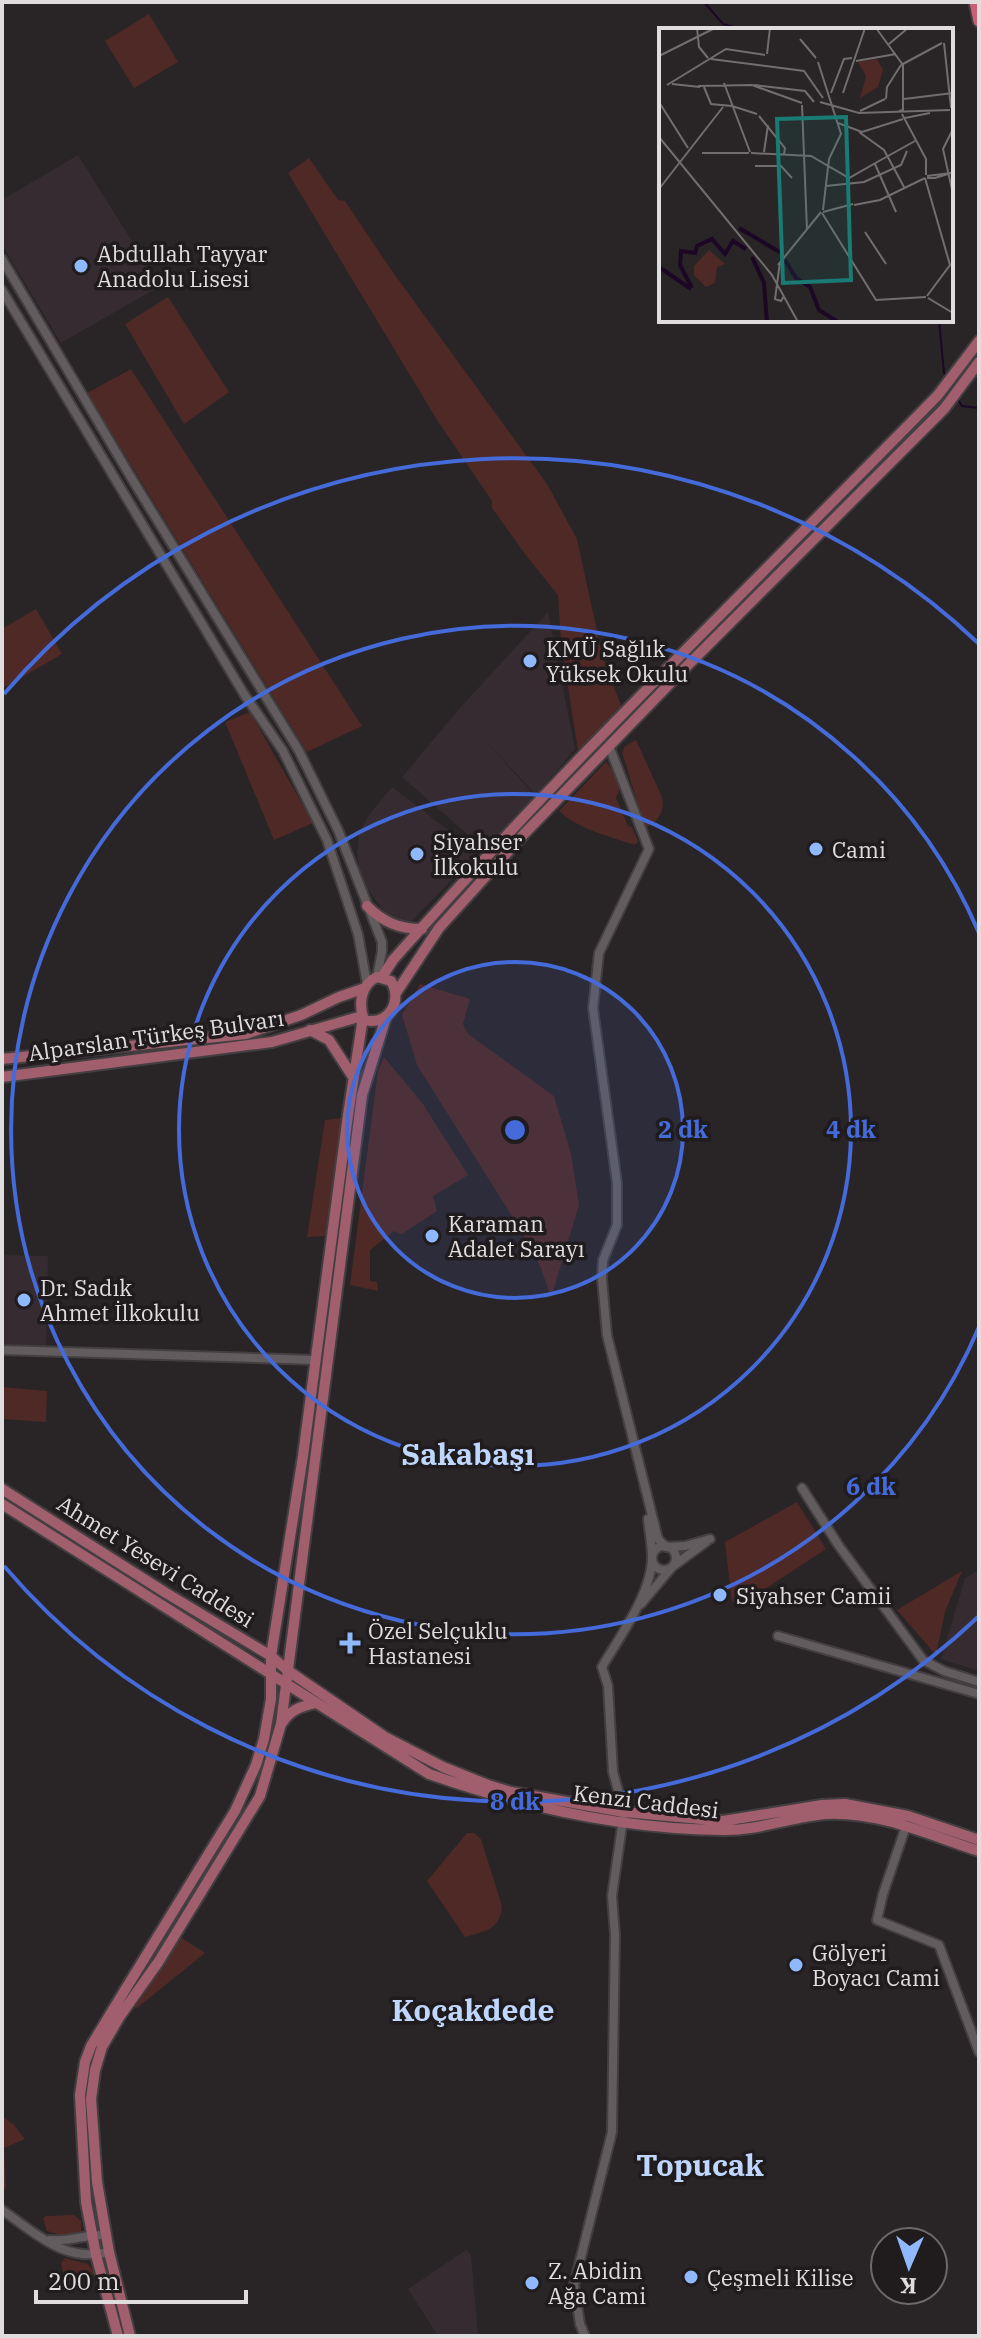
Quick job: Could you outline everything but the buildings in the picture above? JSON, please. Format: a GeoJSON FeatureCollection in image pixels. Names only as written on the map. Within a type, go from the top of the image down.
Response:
{"type":"FeatureCollection","features":[{"type":"Feature","properties":{"kind":"highway"},"geometry":{"type":"LineString","coordinates":[[975,2],[979,21]]}},
{"type":"Feature","properties":{"kind":"main road"},"geometry":{"type":"LineString","coordinates":[[118,2336],[96,2255],[86,2202],[80,2095],[85,2062],[91,2046],[235,1811],[264,1739],[271,1699],[271,1656],[303,1456],[366,986],[380,977],[489,854],[632,704],[938,395],[979,341]]}},
{"type":"Feature","properties":{"kind":"main road"},"geometry":{"type":"LineString","coordinates":[[363,1017],[374,1022],[390,1014],[396,993],[448,918],[609,746],[944,409],[979,362]]}},
{"type":"Feature","properties":{"kind":"main road"},"geometry":{"type":"LineString","coordinates":[[367,906],[393,925],[422,929]]}},
{"type":"Feature","properties":{"kind":"main road"},"geometry":{"type":"LineString","coordinates":[[380,977],[391,981],[396,993]]}},
{"type":"Feature","properties":{"kind":"main road","name":"Alparslan Türkeş Bulvarı"},"geometry":{"type":"LineString","coordinates":[[2,1059],[246,1034],[301,1015],[366,986]]}},
{"type":"Feature","properties":{"kind":"main road","name":"Alparslan Türkeş Bulvarı"},"geometry":{"type":"LineString","coordinates":[[2,1077],[272,1042],[363,1017]]}},
{"type":"Feature","properties":{"kind":"main road"},"geometry":{"type":"LineString","coordinates":[[130,2336],[109,2252],[97,2182],[91,2099],[98,2059],[120,2016],[159,1961],[260,1796],[281,1724],[362,1095],[386,1017]]}},
{"type":"Feature","properties":{"kind":"main road"},"geometry":{"type":"LineString","coordinates":[[310,1030],[329,1040],[353,1077]]}},
{"type":"Feature","properties":{"kind":"main road","name":"Ahmet Yesevi Caddesi"},"geometry":{"type":"LineString","coordinates":[[2,1489],[271,1656],[287,1670]]}},
{"type":"Feature","properties":{"kind":"main road","name":"Ahmet Yesevi Caddesi"},"geometry":{"type":"LineString","coordinates":[[2,1504],[285,1683]]}},
{"type":"Feature","properties":{"kind":"main road","name":"Kenzi Caddesi"},"geometry":{"type":"LineString","coordinates":[[287,1670],[385,1737],[443,1767],[511,1792],[623,1817],[723,1821],[845,1804],[908,1816],[979,1840]]}},
{"type":"Feature","properties":{"kind":"main road","name":"Kenzi Caddesi"},"geometry":{"type":"LineString","coordinates":[[285,1683],[429,1774],[482,1793],[548,1809],[727,1830],[844,1814],[906,1826],[979,1851]]}},
{"type":"Feature","properties":{"kind":"main road"},"geometry":{"type":"LineString","coordinates":[[281,1724],[297,1707],[315,1703]]}},
{"type":"Feature","properties":{"kind":"street"},"geometry":{"type":"LineString","coordinates":[[2,259],[109,441],[299,751],[338,830],[382,942],[380,977]]}},
{"type":"Feature","properties":{"kind":"street"},"geometry":{"type":"LineString","coordinates":[[2,290],[244,694],[283,751],[327,840],[358,934],[366,986]]}},
{"type":"Feature","properties":{"kind":"street"},"geometry":{"type":"LineString","coordinates":[[609,746],[649,849],[599,953],[593,1008],[617,1183],[617,1225],[603,1260],[603,1301],[607,1335],[658,1539],[676,1555],[672,1567],[633,1614]]}},
{"type":"Feature","properties":{"kind":"street"},"geometry":{"type":"LineString","coordinates":[[2,1350],[315,1360]]}},
{"type":"Feature","properties":{"kind":"street"},"geometry":{"type":"LineString","coordinates":[[802,1488],[839,1546],[923,1660],[944,1671],[979,1682]]}},
{"type":"Feature","properties":{"kind":"street"},"geometry":{"type":"LineString","coordinates":[[585,2336],[574,2285],[612,2132],[615,1935],[612,1896],[623,1817],[613,1772],[608,1686],[602,1667],[649,1579],[652,1558],[647,1500]]}},
{"type":"Feature","properties":{"kind":"street"},"geometry":{"type":"LineString","coordinates":[[710,1539],[666,1570],[659,1569],[652,1558],[657,1549],[710,1539]]}},
{"type":"Feature","properties":{"kind":"street"},"geometry":{"type":"LineString","coordinates":[[778,1636],[979,1694]]}},
{"type":"Feature","properties":{"kind":"street"},"geometry":{"type":"LineString","coordinates":[[906,1826],[877,1920],[939,1945],[979,2052]]}},
{"type":"Feature","properties":{"kind":"street"},"geometry":{"type":"LineString","coordinates":[[2,2210],[72,2254],[109,2252]]}},
{"type":"Feature","properties":{"kind":"street"},"geometry":{"type":"LineString","coordinates":[[45,2239],[106,2235]]}},
{"type":"Feature","properties":{"kind":"shaded area"},"geometry":{"type":"Polygon","coordinates":[[[149,14],[178,62],[134,88],[105,41],[149,14]]]}},
{"type":"Feature","properties":{"kind":"shaded area","name":"Abdullah Tayyar Anadolu Lisesi"},"geometry":{"type":"Polygon","coordinates":[[[78,155],[160,286],[61,343],[2,245],[2,200],[78,155]]]}},
{"type":"Feature","properties":{"kind":"shaded area"},"geometry":{"type":"Polygon","coordinates":[[[309,158],[338,200],[345,201],[392,271],[547,484],[577,539],[602,654],[623,711],[578,751],[561,642],[558,595],[492,508],[492,501],[437,420],[288,173],[309,158]]]}},
{"type":"Feature","properties":{"kind":"shaded area"},"geometry":{"type":"Polygon","coordinates":[[[168,297],[229,392],[184,424],[125,324],[168,297]]]}},
{"type":"Feature","properties":{"kind":"shaded area"},"geometry":{"type":"Polygon","coordinates":[[[131,369],[362,726],[307,752],[87,393],[131,369]]]}},
{"type":"Feature","properties":{"kind":"shaded area"},"geometry":{"type":"Polygon","coordinates":[[[36,609],[62,654],[2,689],[2,629],[36,609]]]}},
{"type":"Feature","properties":{"kind":"shaded area"},"geometry":{"type":"Polygon","coordinates":[[[548,612],[575,749],[536,795],[485,740],[535,796],[484,849],[402,777],[458,710],[548,612]]]}},
{"type":"Feature","properties":{"kind":"shaded area"},"geometry":{"type":"Polygon","coordinates":[[[250,712],[313,823],[274,840],[225,722],[250,712]]]}},
{"type":"Feature","properties":{"kind":"shaded area"},"geometry":{"type":"Polygon","coordinates":[[[636,740],[663,802],[660,816],[645,828],[622,752],[625,746],[636,740]]]}},
{"type":"Feature","properties":{"kind":"shaded area"},"geometry":{"type":"Polygon","coordinates":[[[606,762],[620,788],[616,798],[638,841],[634,845],[584,827],[559,811],[606,762]]]}},
{"type":"Feature","properties":{"kind":"shaded area","name":"Siyahser İlkokulu"},"geometry":{"type":"Polygon","coordinates":[[[392,787],[478,853],[412,921],[399,921],[384,912],[367,888],[357,854],[359,835],[368,816],[392,787]]]}},
{"type":"Feature","properties":{"kind":"shaded area"},"geometry":{"type":"Polygon","coordinates":[[[420,984],[470,999],[463,1024],[468,1034],[554,1096],[571,1154],[579,1205],[551,1298],[541,1268],[520,1229],[417,1065],[402,1015],[420,984]]]}},
{"type":"Feature","properties":{"kind":"shaded area"},"geometry":{"type":"Polygon","coordinates":[[[384,1057],[423,1104],[468,1175],[433,1196],[437,1211],[402,1234],[394,1231],[370,1250],[370,1281],[377,1282],[378,1291],[350,1285],[378,1071],[384,1057]]]}},
{"type":"Feature","properties":{"kind":"shaded area"},"geometry":{"type":"Polygon","coordinates":[[[342,1118],[326,1236],[307,1237],[325,1120],[342,1118]]]}},
{"type":"Feature","properties":{"kind":"shaded area","name":"Dr. Sadık Ahmet İlkokulu"},"geometry":{"type":"Polygon","coordinates":[[[2,1255],[48,1256],[46,1346],[2,1344],[2,1255]]]}},
{"type":"Feature","properties":{"kind":"shaded area"},"geometry":{"type":"Polygon","coordinates":[[[2,1387],[47,1391],[46,1422],[2,1419],[2,1387]]]}},
{"type":"Feature","properties":{"kind":"shaded area"},"geometry":{"type":"Polygon","coordinates":[[[797,1502],[826,1549],[756,1595],[732,1602],[725,1542],[797,1502]]]}},
{"type":"Feature","properties":{"kind":"shaded area"},"geometry":{"type":"Polygon","coordinates":[[[979,1570],[979,1671],[941,1659],[965,1578],[979,1570]]]}},
{"type":"Feature","properties":{"kind":"shaded area"},"geometry":{"type":"Polygon","coordinates":[[[962,1571],[945,1612],[936,1655],[897,1610],[962,1571]]]}},
{"type":"Feature","properties":{"kind":"shaded area"},"geometry":{"type":"Polygon","coordinates":[[[467,1833],[474,1833],[481,1839],[502,1906],[495,1925],[465,1937],[427,1881],[467,1833]]]}},
{"type":"Feature","properties":{"kind":"shaded area"},"geometry":{"type":"Polygon","coordinates":[[[182,1938],[205,1953],[137,2008],[133,2006],[182,1938]]]}},
{"type":"Feature","properties":{"kind":"shaded area"},"geometry":{"type":"Polygon","coordinates":[[[2,2116],[25,2139],[4,2148],[6,2187],[2,2193],[2,2116]]]}},
{"type":"Feature","properties":{"kind":"shaded area"},"geometry":{"type":"Polygon","coordinates":[[[74,2215],[81,2221],[81,2233],[72,2238],[47,2231],[43,2218],[46,2216],[74,2215]]]}},
{"type":"Feature","properties":{"kind":"shaded area"},"geometry":{"type":"Polygon","coordinates":[[[466,2250],[471,2254],[478,2336],[438,2336],[408,2289],[466,2250]]]}},
{"type":"Feature","properties":{"kind":"shaded area"},"geometry":{"type":"Polygon","coordinates":[[[65,2258],[88,2264],[96,2274],[65,2282],[61,2263],[65,2258]]]}},
{"type":"Feature","properties":{"kind":"waterway"},"geometry":{"type":"LineString","coordinates":[[704,2],[723,24],[738,28]]}},
{"type":"Feature","properties":{"kind":"waterway"},"geometry":{"type":"LineString","coordinates":[[939,322],[947,378]]}},
{"type":"Feature","properties":{"kind":"waterway"},"geometry":{"type":"LineString","coordinates":[[957,398],[962,406],[979,408]]}},
{"type":"Feature","properties":{"kind":"place","name":"Abdullah Tayyar Anadolu Lisesi"},"geometry":{"type":"Point","coordinates":[81,266]}},
{"type":"Feature","properties":{"kind":"place","name":"KMÜ Sağlık Yüksek Okulu"},"geometry":{"type":"Point","coordinates":[530,661]}},
{"type":"Feature","properties":{"kind":"place","name":"Cami"},"geometry":{"type":"Point","coordinates":[816,849]}},
{"type":"Feature","properties":{"kind":"place","name":"Siyahser İlkokulu"},"geometry":{"type":"Point","coordinates":[417,854]}},
{"type":"Feature","properties":{"kind":"place","name":"Karaman Adalet Sarayı"},"geometry":{"type":"Point","coordinates":[432,1236]}},
{"type":"Feature","properties":{"kind":"place","name":"Dr. Sadık Ahmet İlkokulu"},"geometry":{"type":"Point","coordinates":[24,1300]}},
{"type":"Feature","properties":{"kind":"place","name":"Siyahser Camii"},"geometry":{"type":"Point","coordinates":[720,1595]}},
{"type":"Feature","properties":{"kind":"place","name":"Özel Selçuklu Hastanesi"},"geometry":{"type":"Point","coordinates":[350,1643]}},
{"type":"Feature","properties":{"kind":"place","name":"Gölyeri Boyacı Cami"},"geometry":{"type":"Point","coordinates":[796,1965]}},
{"type":"Feature","properties":{"kind":"place","name":"Çeşmeli Kilise"},"geometry":{"type":"Point","coordinates":[691,2277]}},
{"type":"Feature","properties":{"kind":"place","name":"Z. Abidin Ağa Cami"},"geometry":{"type":"Point","coordinates":[532,2283]}},
{"type":"Feature","properties":{"kind":"district","name":"Sakabaşı"},"geometry":{"type":"Point","coordinates":[468,1453]}},
{"type":"Feature","properties":{"kind":"district","name":"Koçakdede"},"geometry":{"type":"Point","coordinates":[473,2009]}},
{"type":"Feature","properties":{"kind":"district","name":"Topucak"},"geometry":{"type":"Point","coordinates":[700,2164]}}]}
